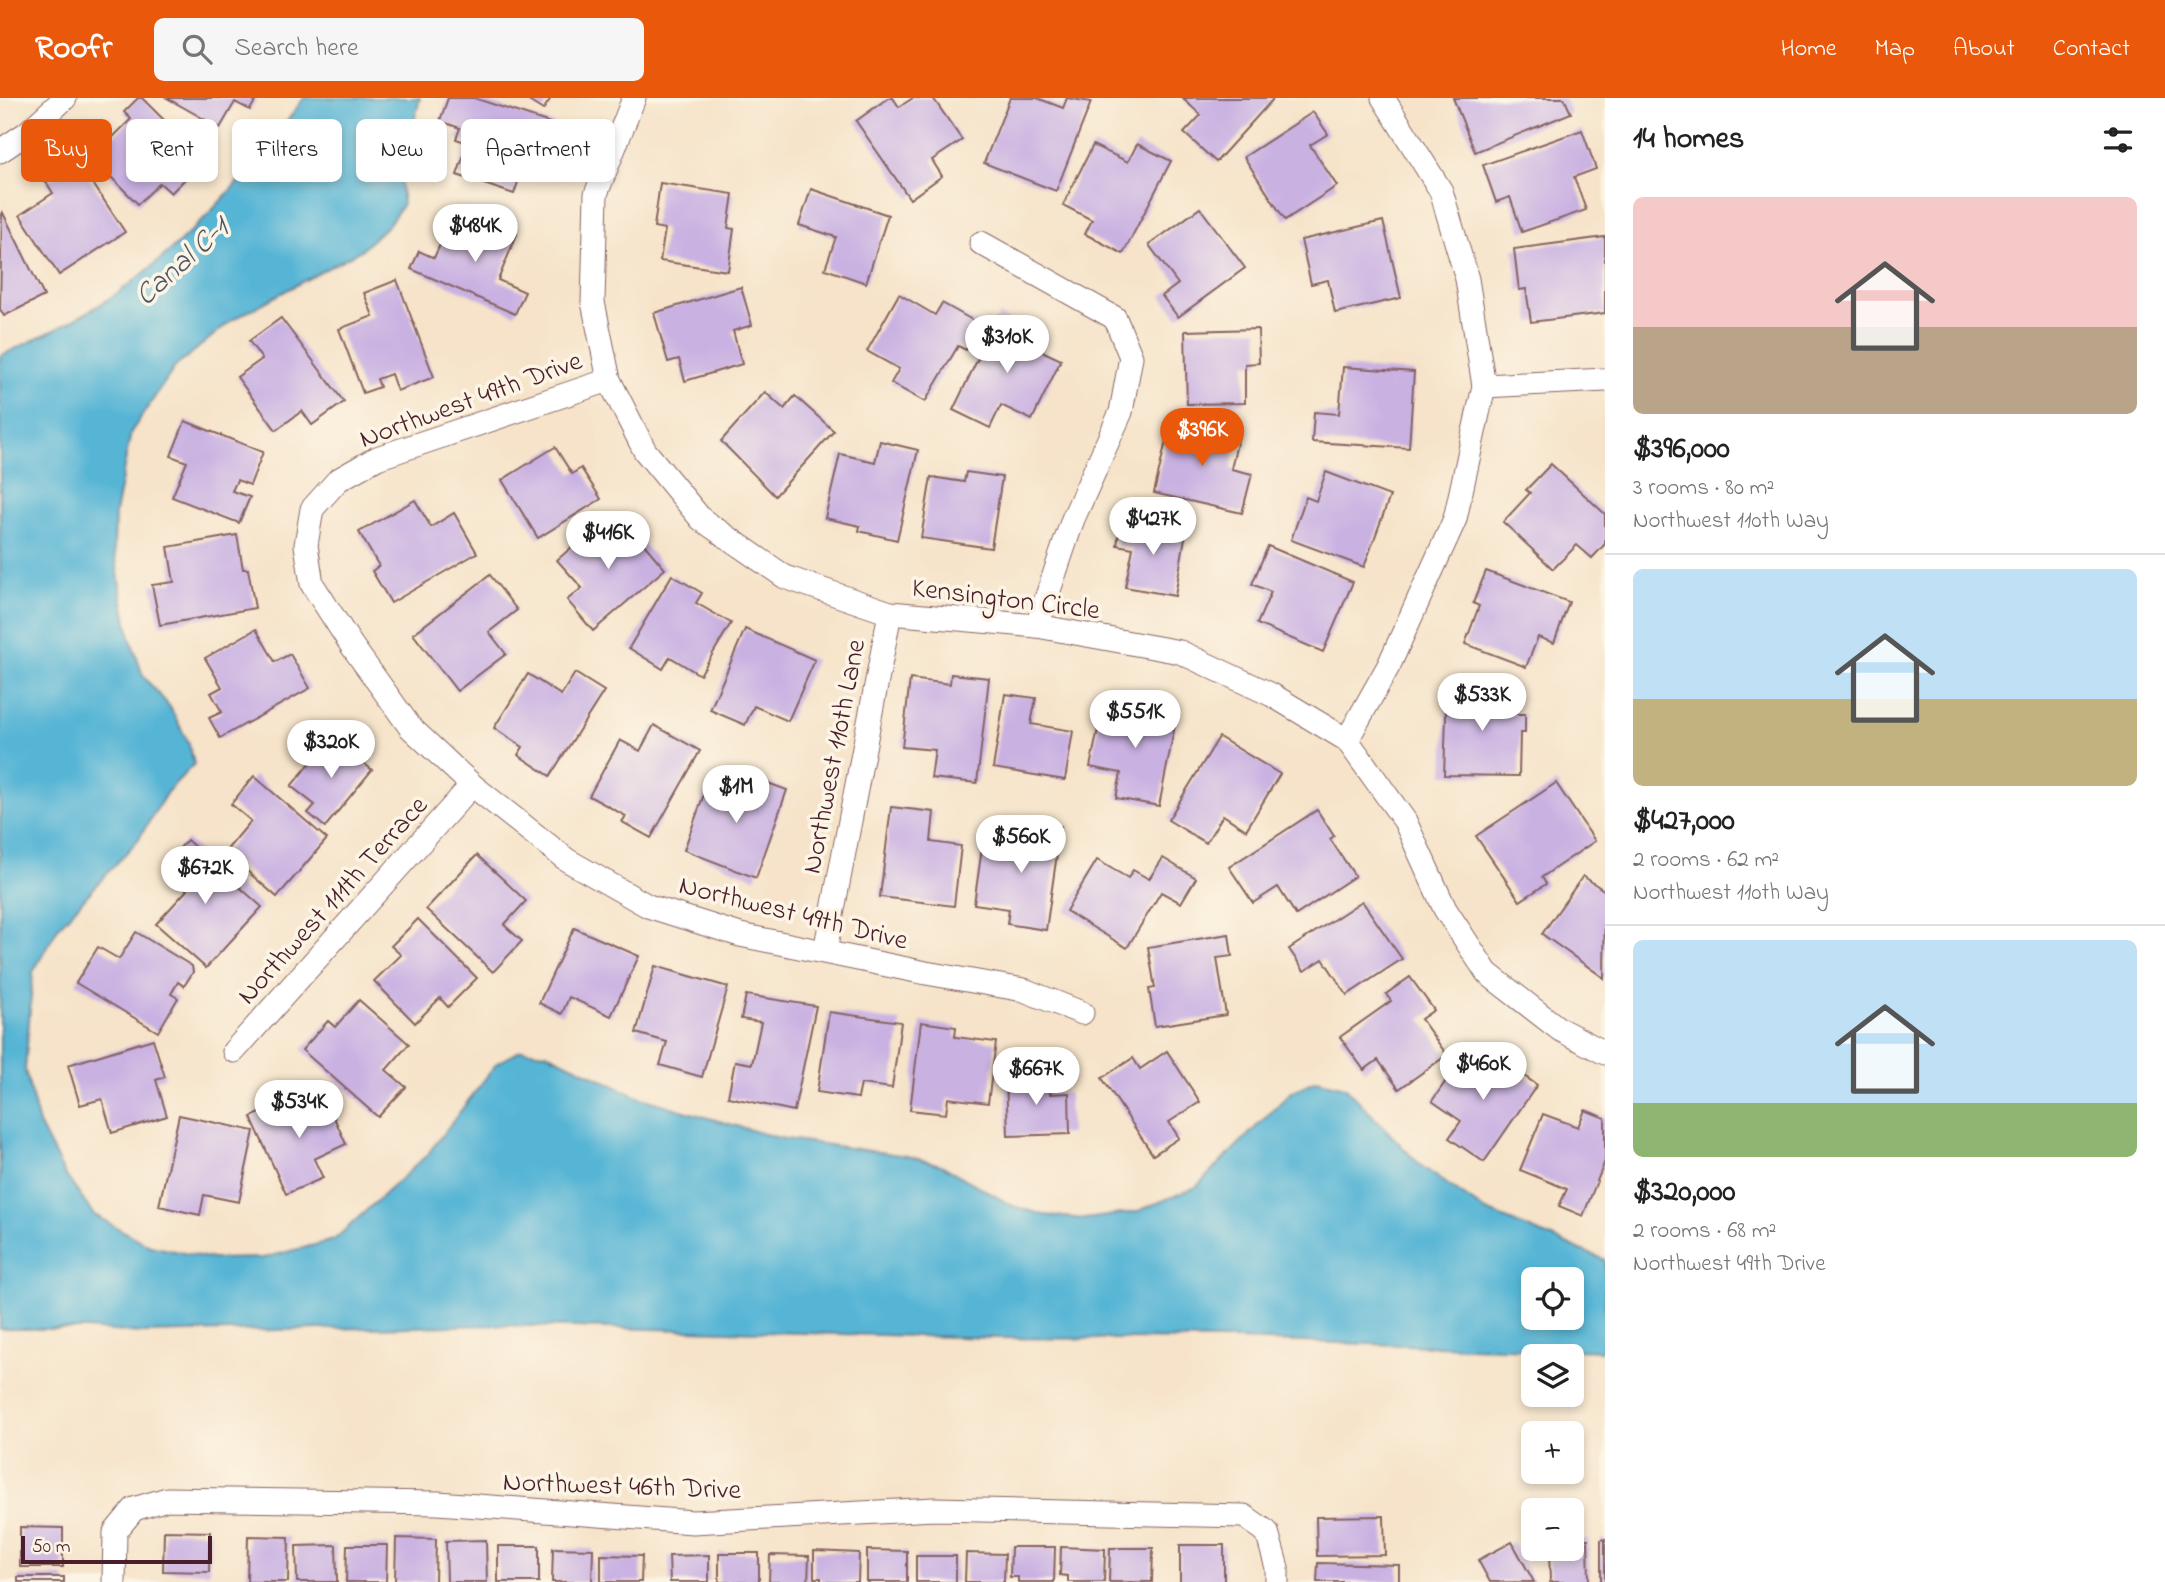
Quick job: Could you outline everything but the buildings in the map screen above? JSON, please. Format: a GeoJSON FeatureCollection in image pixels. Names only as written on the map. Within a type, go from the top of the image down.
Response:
{"type":"FeatureCollection","features":[{"type":"Feature","properties":{"kind":"street"},"geometry":{"type":"LineString","coordinates":[[0,151],[27,133],[65,98]]}},
{"type":"Feature","properties":{"kind":"street","name":"Kensington Circle"},"geometry":{"type":"LineString","coordinates":[[634,98],[596,194],[593,302],[609,380],[645,451],[701,519],[785,577],[890,613],[1037,626],[1180,652],[1272,695],[1347,740],[1405,821],[1445,908],[1487,974],[1559,1029],[1605,1052]]}},
{"type":"Feature","properties":{"kind":"street"},"geometry":{"type":"LineString","coordinates":[[1347,740],[1389,665],[1455,519],[1484,386],[1468,279],[1441,191],[1383,98]]}},
{"type":"Feature","properties":{"kind":"street"},"geometry":{"type":"LineString","coordinates":[[981,243],[1115,318],[1131,357],[1121,412],[1073,519],[1037,626]]}},
{"type":"Feature","properties":{"kind":"street","name":"Northwest 49th Drive"},"geometry":{"type":"LineString","coordinates":[[609,380],[377,458],[338,480],[312,509],[306,545],[312,584],[410,727],[472,785],[567,860],[649,906],[740,935],[926,974],[1024,990],[1082,1013]]}},
{"type":"Feature","properties":{"kind":"street"},"geometry":{"type":"LineString","coordinates":[[1484,386],[1605,380]]}},
{"type":"Feature","properties":{"kind":"street","name":"Northwest 110th Lane"},"geometry":{"type":"LineString","coordinates":[[825,951],[890,613]]}},
{"type":"Feature","properties":{"kind":"street","name":"Northwest 111th Terrace"},"geometry":{"type":"LineString","coordinates":[[234,1052],[472,785]]}},
{"type":"Feature","properties":{"kind":"street","name":"Northwest 46th Drive"},"geometry":{"type":"LineString","coordinates":[[114,1582],[115,1532],[134,1509],[167,1499],[438,1503],[693,1522],[934,1509],[1244,1516],[1267,1532],[1277,1568],[1277,1582]]}},
{"type":"Feature","properties":{"kind":"water","name":"Canal C-1"},"geometry":{"type":"Polygon","coordinates":[[[304,98],[420,98],[415,119],[356,119],[356,182],[401,182],[403,204],[388,225],[361,250],[232,320],[175,367],[131,432],[115,513],[114,547],[120,586],[130,637],[143,676],[170,707],[189,744],[194,764],[167,792],[138,840],[59,926],[33,972],[25,1070],[39,1124],[64,1173],[93,1214],[150,1246],[213,1259],[263,1258],[334,1240],[427,1155],[497,1063],[521,1050],[547,1053],[638,1097],[698,1115],[779,1138],[907,1156],[941,1165],[1013,1206],[1044,1215],[1085,1219],[1136,1212],[1196,1187],[1291,1092],[1316,1080],[1345,1087],[1420,1165],[1484,1210],[1605,1260],[1605,1351],[1584,1350],[1584,1344],[1521,1344],[1521,1348],[498,1325],[142,1333],[86,1329],[0,1329],[0,356],[67,323],[130,284],[179,243],[237,182],[342,182],[342,119],[289,119],[304,98]]]}}]}
